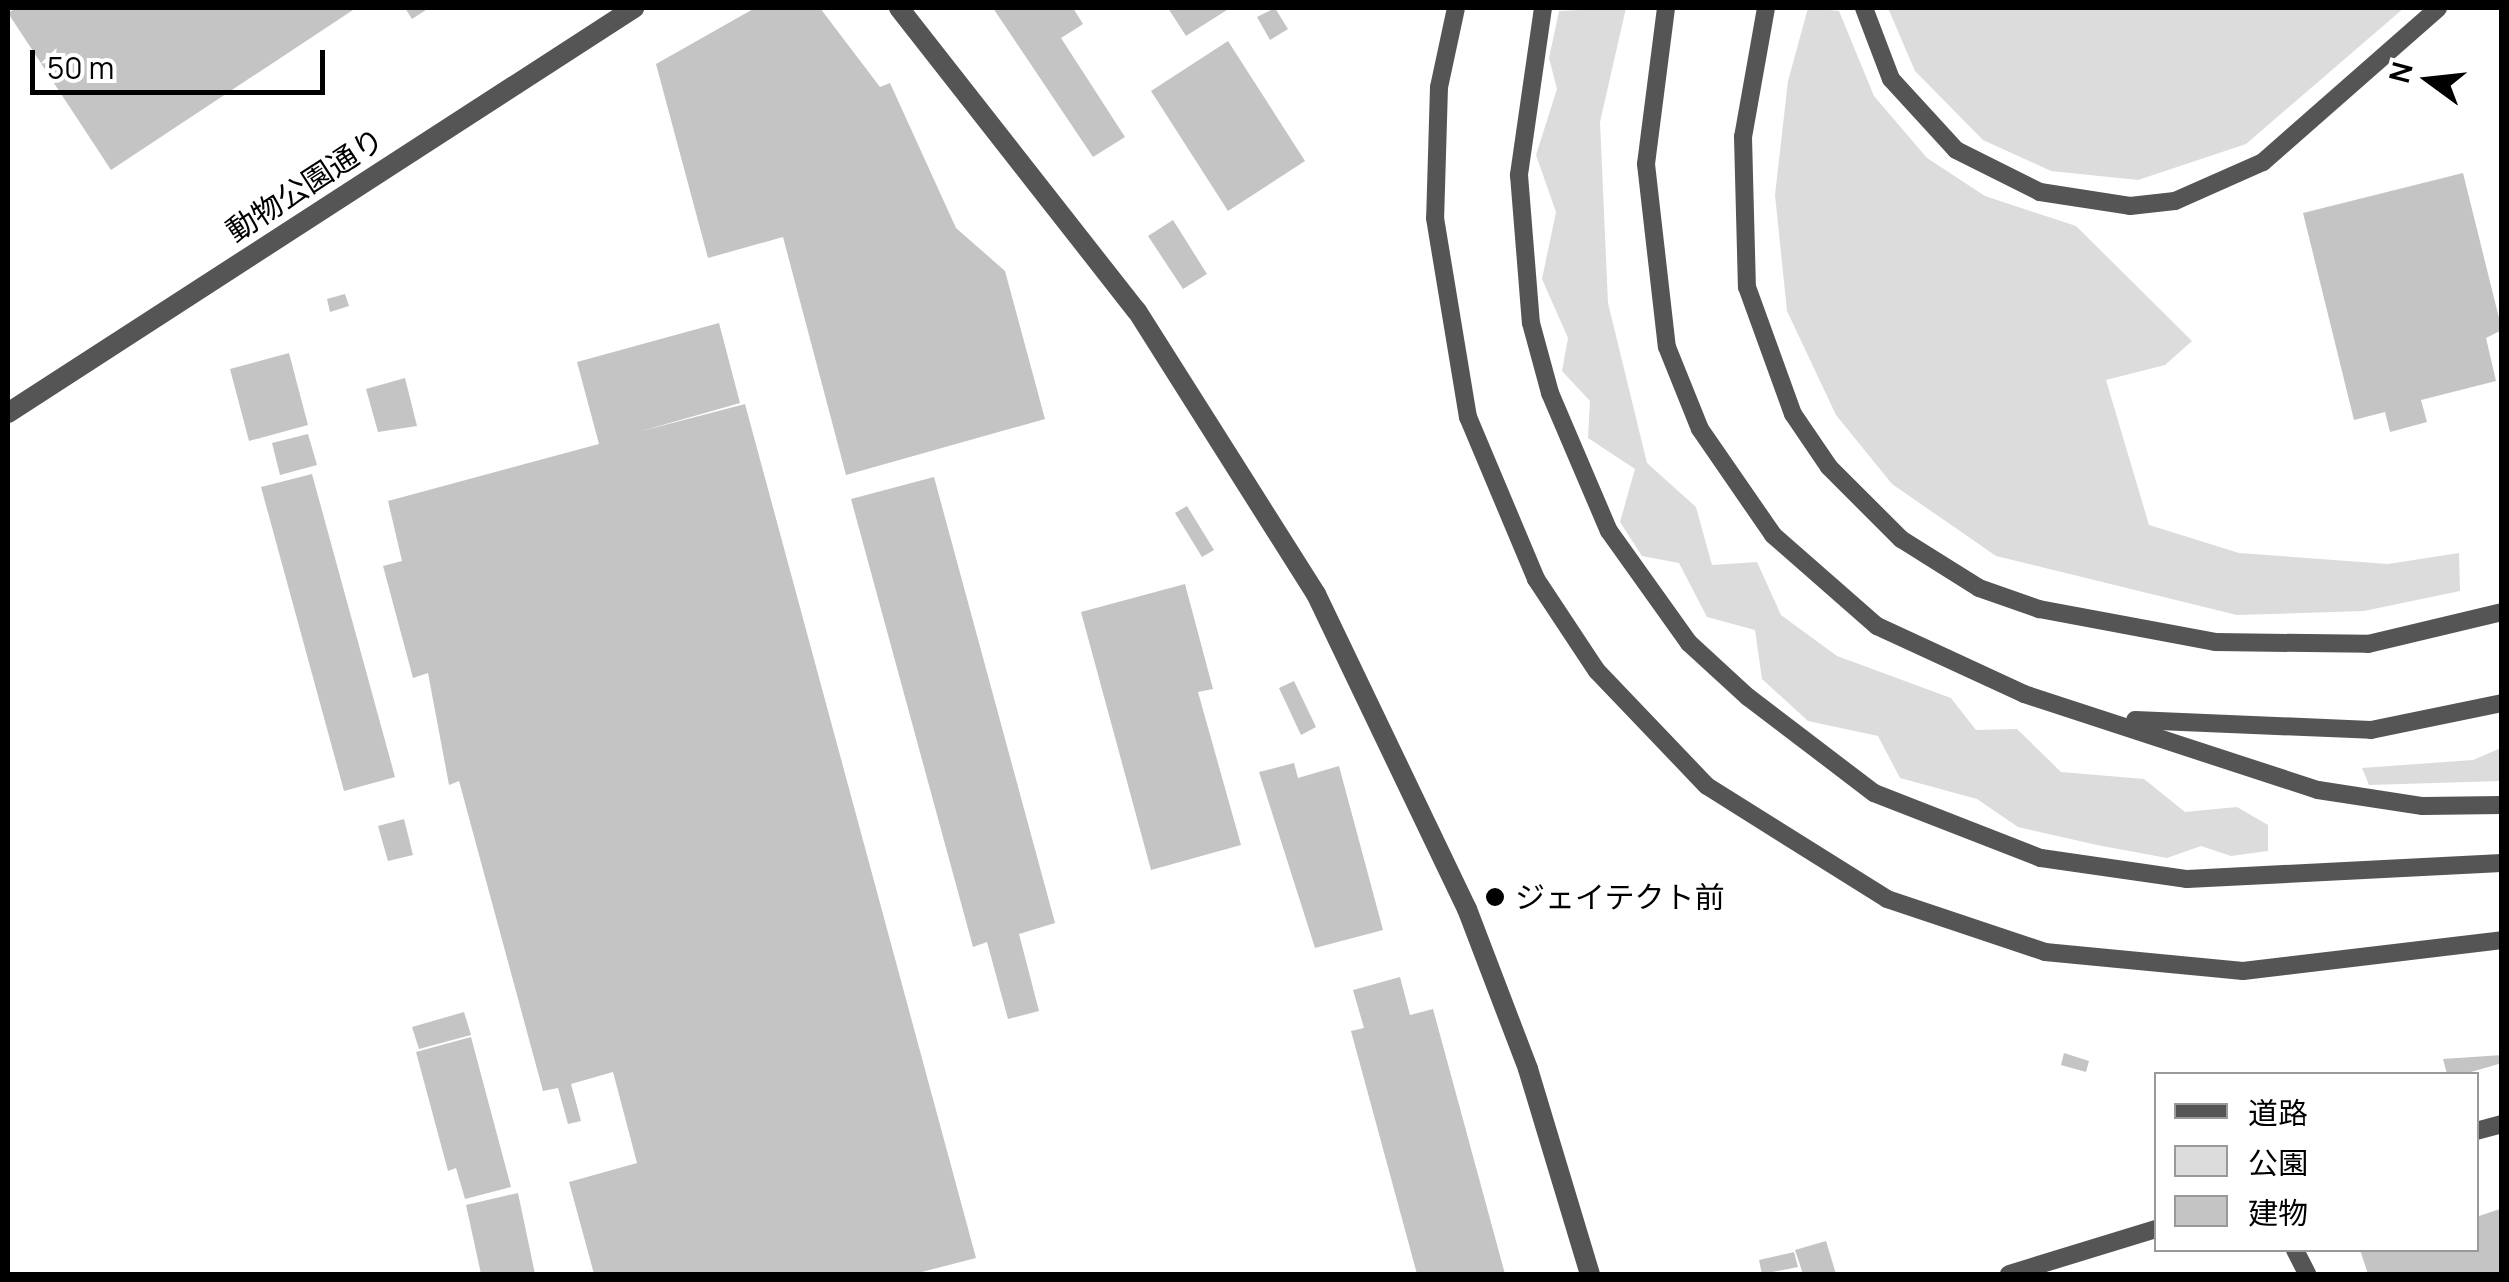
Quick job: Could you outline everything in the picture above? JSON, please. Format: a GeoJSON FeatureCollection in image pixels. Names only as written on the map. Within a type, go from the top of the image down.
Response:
{"type":"FeatureCollection","features":[{"type":"Feature","properties":{"kind":"street","name":"動物公園通り"},"geometry":{"type":"LineString","coordinates":[[8,412],[634,8]]}},
{"type":"Feature","properties":{"kind":"street"},"geometry":{"type":"LineString","coordinates":[[899,8],[1138,312],[1316,594],[1467,909],[1590,1274]]}},
{"type":"Feature","properties":{"kind":"lane"},"geometry":{"type":"LineString","coordinates":[[1456,8],[1439,86],[1435,218],[1468,417],[1536,579],[1597,671],[1707,786],[1886,899],[2045,952],[2243,971],[2502,940]]}},
{"type":"Feature","properties":{"kind":"lane"},"geometry":{"type":"LineString","coordinates":[[1543,8],[1519,174],[1531,323],[1550,394],[1609,531],[1690,643],[1748,697],[1874,793],[2042,858],[2187,879],[2502,863]]}},
{"type":"Feature","properties":{"kind":"lane"},"geometry":{"type":"LineString","coordinates":[[1666,8],[1646,164],[1650,258],[1668,347],[1733,483],[1773,534],[1877,626],[2024,694],[2114,718],[2318,790],[2423,806],[2502,805]]}},
{"type":"Feature","properties":{"kind":"lane"},"geometry":{"type":"LineString","coordinates":[[1766,8],[1742,137],[1747,287],[1794,414],[1842,480],[1901,538],[1979,588],[2040,609],[2215,642],[2368,644],[2502,612]]}},
{"type":"Feature","properties":{"kind":"lane"},"geometry":{"type":"LineString","coordinates":[[1864,8],[1891,79],[1956,150],[2040,192],[2130,206],[2175,201],[2263,162],[2433,9]]}},
{"type":"Feature","properties":{"kind":"lane"},"geometry":{"type":"LineString","coordinates":[[2114,718],[2298,733],[2371,730],[2502,703]]}},
{"type":"Feature","properties":{"kind":"lane"},"geometry":{"type":"LineString","coordinates":[[2009,1274],[2154,1230]]}},
{"type":"Feature","properties":{"kind":"lane"},"geometry":{"type":"LineString","coordinates":[[2295,1252],[2307,1274]]}},
{"type":"Feature","properties":{"kind":"green space"},"geometry":{"type":"Polygon","coordinates":[[[1626,8],[1600,122],[1608,303],[1647,463],[1696,507],[1712,565],[1757,562],[1781,615],[1837,656],[1951,698],[1976,730],[2017,729],[2061,772],[2144,779],[2185,812],[2237,807],[2268,825],[2268,851],[2231,856],[2201,846],[2167,858],[2097,845],[2018,827],[1977,799],[1900,778],[1878,736],[1808,721],[1762,679],[1755,630],[1707,617],[1679,563],[1642,556],[1620,522],[1635,469],[1588,438],[1590,401],[1562,371],[1568,338],[1542,279],[1556,212],[1536,155],[1557,89],[1549,58],[1559,11],[1626,8]]]}},
{"type":"Feature","properties":{"kind":"green space"},"geometry":{"type":"Polygon","coordinates":[[[1808,8],[1839,11],[1874,96],[1927,158],[1985,196],[2076,226],[2192,341],[2165,365],[2106,380],[2149,525],[2239,553],[2388,564],[2459,553],[2460,591],[2364,611],[2237,615],[1996,556],[1892,484],[1836,415],[1787,311],[1775,195],[1788,81],[1808,8]]]}},
{"type":"Feature","properties":{"kind":"green space"},"geometry":{"type":"Polygon","coordinates":[[[1888,8],[2404,8],[2246,144],[2138,180],[2051,171],[1983,140],[1915,71],[1888,8]]]}},
{"type":"Feature","properties":{"kind":"green space"},"geometry":{"type":"Polygon","coordinates":[[[2501,748],[2501,781],[2369,785],[2362,768],[2473,760],[2501,748]]]}},
{"type":"Feature","properties":{"kind":"building"},"geometry":{"type":"Polygon","coordinates":[[[16,8],[356,8],[111,170],[8,13],[16,8]]]}},
{"type":"Feature","properties":{"kind":"building"},"geometry":{"type":"Polygon","coordinates":[[[405,8],[429,8],[412,19],[405,8]]]}},
{"type":"Feature","properties":{"kind":"building"},"geometry":{"type":"Polygon","coordinates":[[[755,8],[820,8],[880,87],[890,83],[956,228],[1005,271],[1045,419],[846,475],[783,237],[708,258],[656,64],[755,8]]]}},
{"type":"Feature","properties":{"kind":"building"},"geometry":{"type":"Polygon","coordinates":[[[993,8],[1073,8],[1083,24],[1061,38],[1125,137],[1093,157],[993,8]]]}},
{"type":"Feature","properties":{"kind":"building"},"geometry":{"type":"Polygon","coordinates":[[[1168,8],[1230,8],[1186,36],[1168,8]]]}},
{"type":"Feature","properties":{"kind":"building"},"geometry":{"type":"Polygon","coordinates":[[[1275,8],[1288,29],[1270,40],[1257,17],[1275,8]]]}},
{"type":"Feature","properties":{"kind":"building"},"geometry":{"type":"Polygon","coordinates":[[[1228,41],[1305,161],[1228,211],[1151,91],[1228,41]]]}},
{"type":"Feature","properties":{"kind":"building"},"geometry":{"type":"Polygon","coordinates":[[[2463,173],[2502,330],[2486,338],[2496,381],[2421,400],[2427,422],[2390,432],[2385,412],[2354,420],[2303,213],[2463,173]]]}},
{"type":"Feature","properties":{"kind":"building"},"geometry":{"type":"Polygon","coordinates":[[[1173,220],[1207,274],[1183,289],[1148,236],[1173,220]]]}},
{"type":"Feature","properties":{"kind":"building"},"geometry":{"type":"Polygon","coordinates":[[[345,294],[349,306],[330,312],[327,299],[345,294]]]}},
{"type":"Feature","properties":{"kind":"building"},"geometry":{"type":"Polygon","coordinates":[[[719,323],[740,403],[638,432],[745,404],[976,1258],[914,1274],[594,1274],[569,1182],[637,1163],[613,1072],[571,1084],[581,1121],[568,1124],[558,1088],[543,1091],[459,781],[449,785],[428,673],[413,678],[383,566],[402,561],[388,501],[599,444],[577,362],[719,323]]]}},
{"type":"Feature","properties":{"kind":"building"},"geometry":{"type":"Polygon","coordinates":[[[289,353],[308,425],[249,441],[230,369],[289,353]]]}},
{"type":"Feature","properties":{"kind":"building"},"geometry":{"type":"Polygon","coordinates":[[[405,378],[417,426],[378,432],[366,389],[405,378]]]}},
{"type":"Feature","properties":{"kind":"building"},"geometry":{"type":"Polygon","coordinates":[[[308,434],[317,465],[280,475],[272,443],[308,434]]]}},
{"type":"Feature","properties":{"kind":"building"},"geometry":{"type":"Polygon","coordinates":[[[312,474],[395,777],[344,791],[261,487],[312,474]]]}},
{"type":"Feature","properties":{"kind":"building"},"geometry":{"type":"Polygon","coordinates":[[[934,477],[1055,923],[1019,934],[1039,1011],[1008,1019],[987,942],[973,947],[851,499],[934,477]]]}},
{"type":"Feature","properties":{"kind":"building"},"geometry":{"type":"Polygon","coordinates":[[[1187,506],[1214,550],[1202,557],[1175,513],[1187,506]]]}},
{"type":"Feature","properties":{"kind":"building"},"geometry":{"type":"Polygon","coordinates":[[[1185,584],[1213,689],[1198,692],[1241,845],[1151,870],[1081,612],[1185,584]]]}},
{"type":"Feature","properties":{"kind":"building"},"geometry":{"type":"Polygon","coordinates":[[[1294,681],[1316,727],[1301,735],[1279,688],[1294,681]]]}},
{"type":"Feature","properties":{"kind":"building"},"geometry":{"type":"Polygon","coordinates":[[[1294,763],[1298,778],[1339,766],[1383,930],[1315,948],[1259,772],[1294,763]]]}},
{"type":"Feature","properties":{"kind":"building"},"geometry":{"type":"Polygon","coordinates":[[[404,819],[413,855],[388,861],[378,826],[404,819]]]}},
{"type":"Feature","properties":{"kind":"building"},"geometry":{"type":"Polygon","coordinates":[[[1400,977],[1410,1015],[1433,1009],[1505,1274],[1417,1274],[1351,1031],[1364,1028],[1353,990],[1400,977]]]}},
{"type":"Feature","properties":{"kind":"building"},"geometry":{"type":"Polygon","coordinates":[[[464,1012],[471,1035],[419,1049],[412,1027],[464,1012]]]}},
{"type":"Feature","properties":{"kind":"building"},"geometry":{"type":"Polygon","coordinates":[[[471,1037],[511,1187],[465,1199],[456,1168],[448,1171],[416,1052],[471,1037]]]}},
{"type":"Feature","properties":{"kind":"building"},"geometry":{"type":"Polygon","coordinates":[[[2064,1053],[2089,1061],[2086,1072],[2061,1065],[2064,1053]]]}},
{"type":"Feature","properties":{"kind":"building"},"geometry":{"type":"Polygon","coordinates":[[[2502,1055],[2502,1063],[2471,1072],[2446,1072],[2443,1059],[2502,1055]]]}},
{"type":"Feature","properties":{"kind":"building"},"geometry":{"type":"Polygon","coordinates":[[[518,1193],[535,1274],[481,1274],[466,1205],[518,1193]]]}},
{"type":"Feature","properties":{"kind":"building"},"geometry":{"type":"Polygon","coordinates":[[[2500,1209],[2502,1274],[2368,1274],[2361,1252],[2479,1252],[2479,1216],[2500,1209]]]}},
{"type":"Feature","properties":{"kind":"building"},"geometry":{"type":"Polygon","coordinates":[[[1826,1241],[1836,1274],[1803,1274],[1795,1250],[1826,1241]]]}},
{"type":"Feature","properties":{"kind":"building"},"geometry":{"type":"Polygon","coordinates":[[[1794,1252],[1798,1267],[1762,1274],[1759,1260],[1794,1252]]]}},
{"type":"Feature","properties":{"kind":"place","name":"ジェイテクト前"},"geometry":{"type":"Point","coordinates":[1495,897]}}]}
